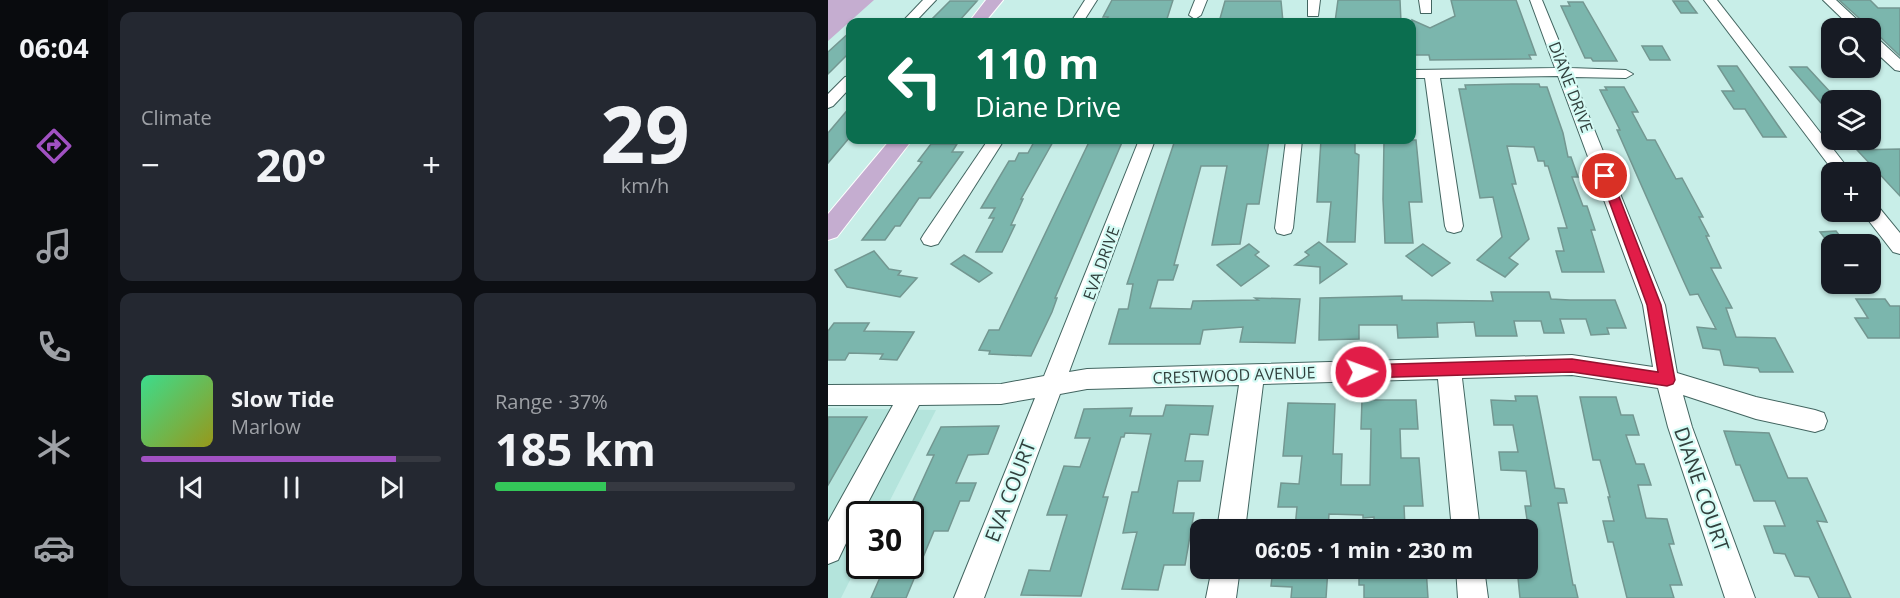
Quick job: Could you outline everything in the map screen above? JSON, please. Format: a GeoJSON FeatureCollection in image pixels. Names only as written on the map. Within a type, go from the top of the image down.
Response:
{"type":"FeatureCollection","features":[{"type":"Feature","properties":{"kind":"main road"},"geometry":{"type":"LineString","coordinates":[[980,18],[995,0]]}},
{"type":"Feature","properties":{"kind":"main road"},"geometry":{"type":"LineString","coordinates":[[997,18],[1012,0]]}},
{"type":"Feature","properties":{"kind":"main road"},"geometry":{"type":"LineString","coordinates":[[828,203],[877,144]]}},
{"type":"Feature","properties":{"kind":"main road"},"geometry":{"type":"LineString","coordinates":[[828,231],[898,144]]}},
{"type":"Feature","properties":{"kind":"street"},"geometry":{"type":"LineString","coordinates":[[912,18],[930,0]]}},
{"type":"Feature","properties":{"kind":"street"},"geometry":{"type":"LineString","coordinates":[[1080,18],[1091,0]]}},
{"type":"Feature","properties":{"kind":"street"},"geometry":{"type":"LineString","coordinates":[[1196,15],[1201,0]]}},
{"type":"Feature","properties":{"kind":"street","name":"DIANE DRIVE"},"geometry":{"type":"LineString","coordinates":[[1536,0],[1654,305],[1667,380]]}},
{"type":"Feature","properties":{"kind":"street"},"geometry":{"type":"LineString","coordinates":[[1710,0],[1835,162]]}},
{"type":"Feature","properties":{"kind":"street"},"geometry":{"type":"LineString","coordinates":[[1829,0],[1848,18]]}},
{"type":"Feature","properties":{"kind":"street"},"geometry":{"type":"LineString","coordinates":[[1881,49],[1900,67]]}},
{"type":"Feature","properties":{"kind":"street"},"geometry":{"type":"LineString","coordinates":[[1416,74],[1626,74]]}},
{"type":"Feature","properties":{"kind":"street"},"geometry":{"type":"LineString","coordinates":[[1432,74],[1454,226]]}},
{"type":"Feature","properties":{"kind":"street"},"geometry":{"type":"LineString","coordinates":[[828,84],[846,83]]}},
{"type":"Feature","properties":{"kind":"street"},"geometry":{"type":"LineString","coordinates":[[828,103],[846,86]]}},
{"type":"Feature","properties":{"kind":"street"},"geometry":{"type":"LineString","coordinates":[[931,239],[993,144]]}},
{"type":"Feature","properties":{"kind":"street","name":"EVA DRIVE"},"geometry":{"type":"LineString","coordinates":[[1052,385],[1145,144]]}},
{"type":"Feature","properties":{"kind":"street"},"geometry":{"type":"LineString","coordinates":[[1284,228],[1294,144]]}},
{"type":"Feature","properties":{"kind":"street"},"geometry":{"type":"LineString","coordinates":[[1881,222],[1900,247]]}},
{"type":"Feature","properties":{"kind":"street","name":"CRESTWOOD AVENUE"},"geometry":{"type":"LineString","coordinates":[[828,395],[1001,394],[1087,379],[1572,365],[1667,380],[1756,408],[1815,421]]}},
{"type":"Feature","properties":{"kind":"street"},"geometry":{"type":"LineString","coordinates":[[1449,369],[1465,519]]}},
{"type":"Feature","properties":{"kind":"street"},"geometry":{"type":"LineString","coordinates":[[1232,519],[1252,375]]}},
{"type":"Feature","properties":{"kind":"street","name":"DIANE COURT"},"geometry":{"type":"LineString","coordinates":[[1667,380],[1709,514],[1740,598]]}},
{"type":"Feature","properties":{"kind":"street","name":"EVA COURT"},"geometry":{"type":"LineString","coordinates":[[969,598],[1052,385]]}},
{"type":"Feature","properties":{"kind":"street"},"geometry":{"type":"LineString","coordinates":[[828,550],[912,394]]}},
{"type":"Feature","properties":{"kind":"street"},"geometry":{"type":"LineString","coordinates":[[1221,598],[1224,579]]}},
{"type":"Feature","properties":{"kind":"street"},"geometry":{"type":"LineString","coordinates":[[1471,579],[1473,598]]}},
{"type":"Feature","properties":{"kind":"shaded area"},"geometry":{"type":"Polygon","coordinates":[[[828,0],[874,0],[854,18],[846,18],[846,25],[828,41],[828,0]]]}},
{"type":"Feature","properties":{"kind":"shaded area"},"geometry":{"type":"Polygon","coordinates":[[[828,408],[936,410],[890,501],[846,501],[846,579],[850,579],[841,598],[828,598],[828,408]]]}},
{"type":"Feature","properties":{"kind":"building"},"geometry":{"type":"Polygon","coordinates":[[[1112,0],[1173,0],[1167,18],[1103,17],[1112,0]]]}},
{"type":"Feature","properties":{"kind":"building"},"geometry":{"type":"Polygon","coordinates":[[[1338,0],[1400,0],[1401,18],[1336,18],[1338,0]]]}},
{"type":"Feature","properties":{"kind":"building"},"geometry":{"type":"Polygon","coordinates":[[[1451,0],[1516,0],[1536,55],[1529,55],[1531,59],[1430,60],[1429,55],[1416,55],[1416,22],[1430,28],[1455,16],[1451,0]]]}},
{"type":"Feature","properties":{"kind":"building"},"geometry":{"type":"Polygon","coordinates":[[[1839,0],[1870,0],[1878,8],[1900,8],[1900,56],[1881,38],[1881,18],[1859,18],[1839,0]]]}},
{"type":"Feature","properties":{"kind":"building"},"geometry":{"type":"Polygon","coordinates":[[[950,1],[977,1],[962,18],[933,18],[950,1]]]}},
{"type":"Feature","properties":{"kind":"building"},"geometry":{"type":"Polygon","coordinates":[[[1225,1],[1281,1],[1283,18],[1220,18],[1225,1]]]}},
{"type":"Feature","properties":{"kind":"building"},"geometry":{"type":"Polygon","coordinates":[[[1673,1],[1688,1],[1697,13],[1681,13],[1673,1]]]}},
{"type":"Feature","properties":{"kind":"building"},"geometry":{"type":"Polygon","coordinates":[[[1568,2],[1583,2],[1617,61],[1593,61],[1591,58],[1585,58],[1561,6],[1570,6],[1568,2]]]}},
{"type":"Feature","properties":{"kind":"building"},"geometry":{"type":"Polygon","coordinates":[[[846,36],[846,56],[828,74],[828,52],[846,36]]]}},
{"type":"Feature","properties":{"kind":"building"},"geometry":{"type":"Polygon","coordinates":[[[1642,46],[1662,46],[1670,60],[1650,60],[1642,46]]]}},
{"type":"Feature","properties":{"kind":"building"},"geometry":{"type":"Polygon","coordinates":[[[1718,66],[1737,66],[1786,137],[1763,137],[1745,109],[1734,109],[1722,91],[1734,91],[1718,66]]]}},
{"type":"Feature","properties":{"kind":"building"},"geometry":{"type":"Polygon","coordinates":[[[1790,67],[1807,67],[1828,90],[1821,90],[1821,103],[1790,67]]]}},
{"type":"Feature","properties":{"kind":"building"},"geometry":{"type":"Polygon","coordinates":[[[1539,84],[1540,87],[1547,87],[1563,133],[1568,157],[1571,157],[1578,177],[1572,177],[1583,206],[1587,206],[1595,230],[1591,230],[1604,272],[1562,272],[1556,251],[1564,251],[1558,228],[1567,228],[1548,166],[1545,166],[1544,161],[1538,161],[1534,147],[1507,146],[1516,184],[1512,184],[1529,239],[1509,258],[1518,264],[1505,277],[1477,260],[1502,237],[1493,197],[1480,198],[1459,89],[1466,89],[1465,85],[1539,84]]]}},
{"type":"Feature","properties":{"kind":"building"},"geometry":{"type":"Polygon","coordinates":[[[1605,87],[1624,87],[1638,112],[1632,112],[1647,140],[1655,140],[1676,179],[1682,178],[1703,217],[1699,217],[1721,268],[1711,268],[1732,308],[1726,308],[1736,337],[1775,338],[1793,372],[1760,372],[1758,368],[1724,365],[1720,350],[1703,348],[1697,327],[1716,329],[1698,294],[1690,295],[1684,282],[1617,130],[1620,130],[1600,90],[1607,90],[1605,87]]]}},
{"type":"Feature","properties":{"kind":"building"},"geometry":{"type":"Polygon","coordinates":[[[846,112],[846,142],[828,163],[828,133],[846,112]]]}},
{"type":"Feature","properties":{"kind":"building"},"geometry":{"type":"Polygon","coordinates":[[[1416,140],[1422,202],[1409,202],[1413,243],[1385,243],[1384,144],[1416,144],[1416,140]]]}},
{"type":"Feature","properties":{"kind":"building"},"geometry":{"type":"Polygon","coordinates":[[[931,144],[957,144],[952,152],[963,152],[930,198],[919,198],[900,226],[895,226],[885,240],[862,240],[922,162],[918,161],[931,144]]]}},
{"type":"Feature","properties":{"kind":"building"},"geometry":{"type":"Polygon","coordinates":[[[1033,144],[1052,144],[1021,199],[1023,199],[1011,225],[1015,225],[1002,252],[976,252],[994,218],[989,218],[995,208],[981,208],[1009,161],[1015,161],[1019,153],[1028,153],[1033,144]]]}},
{"type":"Feature","properties":{"kind":"building"},"geometry":{"type":"Polygon","coordinates":[[[1088,144],[1121,144],[1055,298],[1057,298],[1052,312],[1031,356],[989,354],[990,351],[979,350],[989,330],[999,330],[1088,144]]]}},
{"type":"Feature","properties":{"kind":"building"},"geometry":{"type":"Polygon","coordinates":[[[1174,144],[1268,144],[1259,204],[1247,204],[1240,244],[1212,245],[1227,166],[1201,166],[1174,265],[1178,265],[1173,280],[1158,280],[1150,308],[1191,309],[1193,301],[1258,300],[1255,298],[1300,299],[1295,343],[1240,342],[1243,327],[1203,330],[1200,344],[1109,344],[1119,309],[1128,309],[1133,284],[1127,284],[1174,144]]]}},
{"type":"Feature","properties":{"kind":"building"},"geometry":{"type":"Polygon","coordinates":[[[1321,144],[1355,144],[1355,153],[1359,155],[1355,242],[1327,242],[1331,202],[1317,202],[1321,144]]]}},
{"type":"Feature","properties":{"kind":"building"},"geometry":{"type":"Polygon","coordinates":[[[1900,149],[1900,196],[1881,176],[1881,162],[1868,162],[1857,150],[1900,149]]]}},
{"type":"Feature","properties":{"kind":"building"},"geometry":{"type":"Polygon","coordinates":[[[1836,231],[1838,234],[1822,234],[1820,232],[1836,231]]]}},
{"type":"Feature","properties":{"kind":"building"},"geometry":{"type":"Polygon","coordinates":[[[1319,242],[1347,264],[1320,283],[1320,267],[1295,265],[1309,255],[1305,252],[1319,242]]]}},
{"type":"Feature","properties":{"kind":"building"},"geometry":{"type":"Polygon","coordinates":[[[1249,244],[1259,252],[1255,255],[1269,266],[1241,286],[1217,265],[1249,244]]]}},
{"type":"Feature","properties":{"kind":"building"},"geometry":{"type":"Polygon","coordinates":[[[1423,244],[1450,263],[1432,276],[1406,256],[1423,244]]]}},
{"type":"Feature","properties":{"kind":"building"},"geometry":{"type":"Polygon","coordinates":[[[874,251],[889,269],[901,271],[898,275],[917,278],[900,297],[847,287],[835,270],[874,251]]]}},
{"type":"Feature","properties":{"kind":"building"},"geometry":{"type":"Polygon","coordinates":[[[964,255],[992,273],[979,282],[951,264],[964,255]]]}},
{"type":"Feature","properties":{"kind":"building"},"geometry":{"type":"Polygon","coordinates":[[[1491,292],[1549,292],[1551,299],[1615,300],[1626,328],[1607,328],[1609,334],[1591,335],[1586,319],[1560,319],[1564,333],[1544,333],[1541,321],[1514,321],[1517,336],[1476,336],[1474,322],[1437,323],[1438,337],[1398,338],[1397,325],[1359,325],[1359,339],[1319,340],[1320,298],[1402,296],[1402,300],[1493,301],[1491,292]]]}},
{"type":"Feature","properties":{"kind":"building"},"geometry":{"type":"Polygon","coordinates":[[[1856,299],[1885,299],[1890,306],[1900,306],[1900,338],[1868,338],[1855,318],[1868,318],[1856,299]]]}},
{"type":"Feature","properties":{"kind":"building"},"geometry":{"type":"Polygon","coordinates":[[[834,323],[869,323],[864,331],[914,332],[897,360],[880,359],[883,354],[849,353],[845,360],[828,360],[828,331],[834,323]]]}},
{"type":"Feature","properties":{"kind":"building"},"geometry":{"type":"Polygon","coordinates":[[[1515,396],[1537,396],[1555,488],[1564,489],[1567,503],[1558,503],[1573,585],[1575,585],[1578,598],[1520,598],[1518,579],[1538,579],[1538,519],[1527,519],[1525,506],[1531,506],[1526,471],[1501,470],[1499,452],[1518,452],[1513,425],[1494,425],[1491,400],[1516,401],[1515,396]]]}},
{"type":"Feature","properties":{"kind":"building"},"geometry":{"type":"Polygon","coordinates":[[[1580,397],[1616,397],[1621,415],[1633,415],[1639,435],[1626,435],[1636,464],[1644,464],[1651,485],[1638,485],[1646,518],[1667,519],[1674,544],[1669,544],[1682,585],[1670,585],[1674,598],[1627,598],[1613,542],[1608,542],[1603,521],[1614,521],[1608,497],[1610,497],[1600,460],[1593,460],[1580,397]]]}},
{"type":"Feature","properties":{"kind":"building"},"geometry":{"type":"Polygon","coordinates":[[[1362,400],[1416,400],[1418,429],[1400,429],[1401,458],[1419,458],[1423,506],[1404,506],[1405,519],[1374,519],[1374,517],[1363,518],[1363,515],[1329,514],[1329,519],[1296,519],[1297,507],[1278,507],[1281,483],[1299,484],[1302,456],[1283,456],[1288,403],[1335,404],[1333,454],[1342,454],[1341,485],[1370,485],[1371,429],[1361,429],[1362,400]]]}},
{"type":"Feature","properties":{"kind":"building"},"geometry":{"type":"Polygon","coordinates":[[[1166,405],[1213,406],[1208,435],[1190,434],[1185,461],[1203,461],[1200,481],[1178,481],[1173,513],[1194,513],[1193,519],[1190,519],[1190,536],[1185,565],[1164,565],[1158,590],[1122,589],[1137,532],[1123,533],[1132,492],[1138,492],[1151,434],[1125,433],[1124,437],[1121,437],[1103,497],[1108,497],[1081,596],[1021,595],[1029,570],[1050,571],[1067,515],[1047,515],[1064,466],[1080,467],[1090,438],[1075,438],[1084,409],[1132,408],[1130,416],[1163,416],[1166,405]]]}},
{"type":"Feature","properties":{"kind":"building"},"geometry":{"type":"Polygon","coordinates":[[[828,417],[867,417],[828,485],[828,417]]]}},
{"type":"Feature","properties":{"kind":"building"},"geometry":{"type":"Polygon","coordinates":[[[999,426],[988,454],[968,455],[956,483],[976,483],[969,501],[960,501],[948,531],[934,531],[924,555],[924,501],[913,501],[934,455],[927,455],[941,427],[999,426]]]}},
{"type":"Feature","properties":{"kind":"building"},"geometry":{"type":"Polygon","coordinates":[[[1724,431],[1769,433],[1788,478],[1807,478],[1827,522],[1817,521],[1851,598],[1819,598],[1809,577],[1795,576],[1785,554],[1774,553],[1764,526],[1785,526],[1775,501],[1754,501],[1740,465],[1736,465],[1724,431]]]}},
{"type":"Feature","properties":{"kind":"building"},"geometry":{"type":"Polygon","coordinates":[[[879,579],[914,579],[906,598],[871,598],[879,579]]]}},
{"type":"Feature","properties":{"kind":"building"},"geometry":{"type":"Polygon","coordinates":[[[1272,579],[1327,579],[1326,598],[1291,598],[1292,587],[1271,586],[1272,579]]]}},
{"type":"Feature","properties":{"kind":"building"},"geometry":{"type":"Polygon","coordinates":[[[1359,579],[1427,579],[1428,598],[1364,598],[1364,585],[1359,585],[1359,579]]]}},
{"type":"Feature","properties":{"kind":"route"},"geometry":{"type":"LineString","coordinates":[[1361,372],[1572,365],[1667,380],[1654,305],[1605,176]]}}]}
